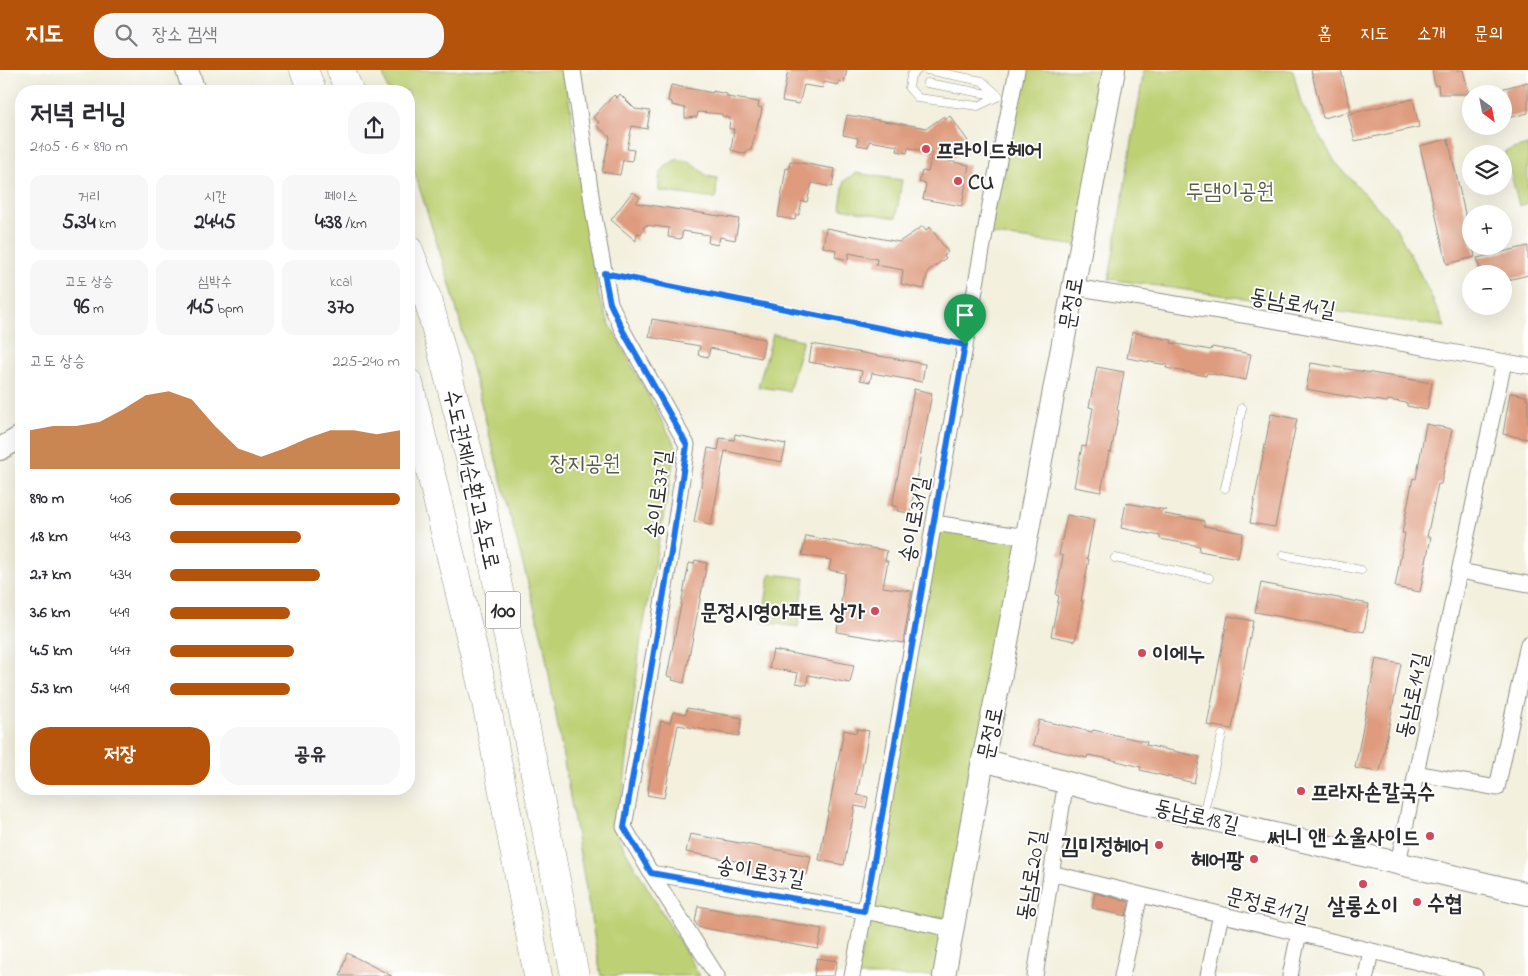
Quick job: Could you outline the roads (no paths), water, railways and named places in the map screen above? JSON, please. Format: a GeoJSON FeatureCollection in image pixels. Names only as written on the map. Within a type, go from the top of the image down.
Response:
{"type":"FeatureCollection","features":[{"type":"Feature","properties":{"kind":"highway"},"geometry":{"type":"LineString","coordinates":[[304,70],[310,85]]}},
{"type":"Feature","properties":{"kind":"highway"},"geometry":{"type":"LineString","coordinates":[[340,70],[346,85]]}},
{"type":"Feature","properties":{"kind":"highway","name":"수도권제1순환고속도로"},"geometry":{"type":"LineString","coordinates":[[415,266],[429,303],[480,500],[575,976]]}},
{"type":"Feature","properties":{"kind":"highway","name":"수도권제1순환고속도로"},"geometry":{"type":"LineString","coordinates":[[415,407],[486,702],[538,976]]}},
{"type":"Feature","properties":{"kind":"street"},"geometry":{"type":"LineString","coordinates":[[187,70],[192,85]]}},
{"type":"Feature","properties":{"kind":"street","name":"송이로37길"},"geometry":{"type":"LineString","coordinates":[[573,70],[594,216],[610,303],[623,331],[687,445],[671,552],[624,827],[717,976]]}},
{"type":"Feature","properties":{"kind":"street","name":"송이로31길"},"geometry":{"type":"LineString","coordinates":[[852,976],[965,345],[1005,97],[1017,70]]}},
{"type":"Feature","properties":{"kind":"street","name":"문정로"},"geometry":{"type":"LineString","coordinates":[[944,976],[983,760],[1001,674],[1114,70]]}},
{"type":"Feature","properties":{"kind":"street","name":"동남로14길"},"geometry":{"type":"LineString","coordinates":[[1074,287],[1290,323],[1528,366]]}},
{"type":"Feature","properties":{"kind":"street","name":"동남로14길"},"geometry":{"type":"LineString","coordinates":[[1398,864],[1504,362]]}},
{"type":"Feature","properties":{"kind":"street"},"geometry":{"type":"LineString","coordinates":[[0,448],[15,440]]}},
{"type":"Feature","properties":{"kind":"street"},"geometry":{"type":"LineString","coordinates":[[934,523],[1027,537]]}},
{"type":"Feature","properties":{"kind":"street"},"geometry":{"type":"LineString","coordinates":[[1460,571],[1528,584]]}},
{"type":"Feature","properties":{"kind":"street","name":"동남로14길"},"geometry":{"type":"LineString","coordinates":[[1416,774],[1497,788],[1528,644]]}},
{"type":"Feature","properties":{"kind":"street","name":"동남로18길"},"geometry":{"type":"LineString","coordinates":[[983,760],[1130,800],[1528,894]]}},
{"type":"Feature","properties":{"kind":"street","name":"동남로20길"},"geometry":{"type":"LineString","coordinates":[[1035,976],[1066,782]]}},
{"type":"Feature","properties":{"kind":"street","name":"송이로37길"},"geometry":{"type":"LineString","coordinates":[[651,873],[864,911]]}},
{"type":"Feature","properties":{"kind":"street","name":"문정로11길"},"geometry":{"type":"LineString","coordinates":[[1052,873],[1372,951],[1446,972],[1475,976]]}},
{"type":"Feature","properties":{"kind":"street"},"geometry":{"type":"LineString","coordinates":[[1122,976],[1140,895]]}},
{"type":"Feature","properties":{"kind":"street"},"geometry":{"type":"LineString","coordinates":[[864,911],[952,929]]}},
{"type":"Feature","properties":{"kind":"street"},"geometry":{"type":"LineString","coordinates":[[1208,976],[1221,914]]}},
{"type":"Feature","properties":{"kind":"street"},"geometry":{"type":"LineString","coordinates":[[1290,976],[1299,933]]}},
{"type":"Feature","properties":{"kind":"street"},"geometry":{"type":"LineString","coordinates":[[1366,976],[1372,951]]}},
{"type":"Feature","properties":{"kind":"lane"},"geometry":{"type":"LineString","coordinates":[[918,70],[911,75],[908,88],[918,98],[978,106],[1005,97]]}},
{"type":"Feature","properties":{"kind":"lane"},"geometry":{"type":"LineString","coordinates":[[926,70],[982,80],[1005,97]]}},
{"type":"Feature","properties":{"kind":"lane"},"geometry":{"type":"LineString","coordinates":[[927,83],[1005,97]]}},
{"type":"Feature","properties":{"kind":"lane"},"geometry":{"type":"LineString","coordinates":[[604,273],[965,345]]}},
{"type":"Feature","properties":{"kind":"lane"},"geometry":{"type":"LineString","coordinates":[[1225,488],[1242,408]]}},
{"type":"Feature","properties":{"kind":"lane"},"geometry":{"type":"LineString","coordinates":[[1283,555],[1361,570]]}},
{"type":"Feature","properties":{"kind":"lane"},"geometry":{"type":"LineString","coordinates":[[1115,558],[1209,578]]}},
{"type":"Feature","properties":{"kind":"lane"},"geometry":{"type":"LineString","coordinates":[[1203,817],[1222,735]]}},
{"type":"Feature","properties":{"kind":"place","name":"프라이드헤어"},"geometry":{"type":"Point","coordinates":[926,149]}},
{"type":"Feature","properties":{"kind":"place","name":"CU"},"geometry":{"type":"Point","coordinates":[958,181]}},
{"type":"Feature","properties":{"kind":"place","name":"문정시영아파트 상가"},"geometry":{"type":"Point","coordinates":[875,611]}},
{"type":"Feature","properties":{"kind":"place","name":"이에누"},"geometry":{"type":"Point","coordinates":[1142,653]}},
{"type":"Feature","properties":{"kind":"place","name":"프라자손칼국수"},"geometry":{"type":"Point","coordinates":[1301,791]}},
{"type":"Feature","properties":{"kind":"place","name":"써니 앤 소울사이드"},"geometry":{"type":"Point","coordinates":[1430,836]}},
{"type":"Feature","properties":{"kind":"place","name":"김미정헤어"},"geometry":{"type":"Point","coordinates":[1159,845]}},
{"type":"Feature","properties":{"kind":"place","name":"헤어팡"},"geometry":{"type":"Point","coordinates":[1254,859]}},
{"type":"Feature","properties":{"kind":"place","name":"살롱소이"},"geometry":{"type":"Point","coordinates":[1363,884]}},
{"type":"Feature","properties":{"kind":"place","name":"수협"},"geometry":{"type":"Point","coordinates":[1417,902]}},
{"type":"Feature","properties":{"kind":"park label","name":"두댐이공원"},"geometry":{"type":"Point","coordinates":[1230,190]}},
{"type":"Feature","properties":{"kind":"park label","name":"장지공원"},"geometry":{"type":"Point","coordinates":[585,462]}}]}
